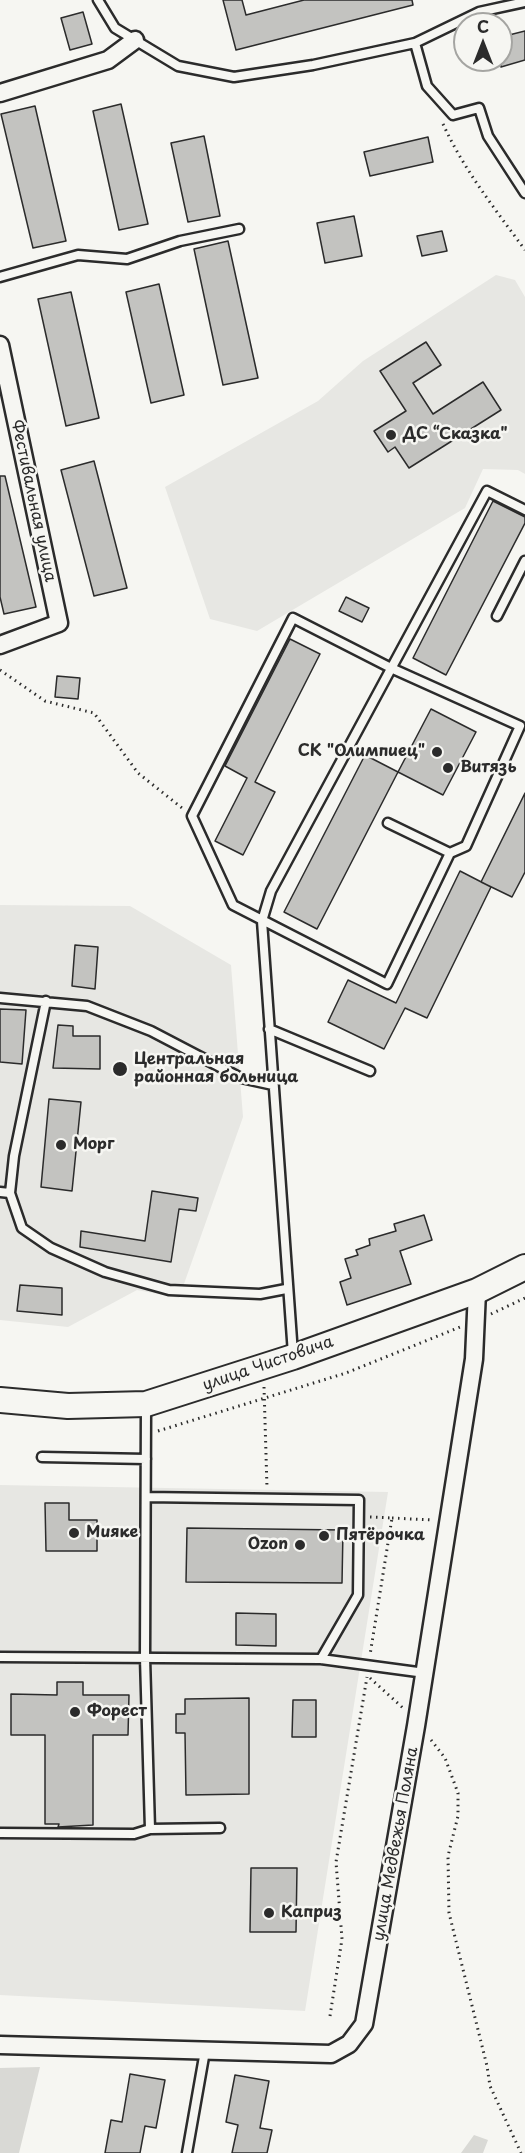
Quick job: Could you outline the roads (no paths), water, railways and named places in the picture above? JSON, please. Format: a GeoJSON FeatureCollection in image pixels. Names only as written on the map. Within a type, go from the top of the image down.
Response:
{"type":"FeatureCollection","features":[{"type":"Feature","properties":{"kind":"street"},"geometry":{"type":"LineString","coordinates":[[0,93],[108,60],[135,40]]}},
{"type":"Feature","properties":{"kind":"street","name":"Фестивальная улица"},"geometry":{"type":"LineString","coordinates":[[0,345],[59,623],[0,645]]}},
{"type":"Feature","properties":{"kind":"street","name":"улица Чистовича"},"geometry":{"type":"LineString","coordinates":[[0,1400],[68,1406],[146,1404],[293,1357],[477,1291],[525,1267]]}},
{"type":"Feature","properties":{"kind":"street","name":"улица Медвежья Поляна"},"geometry":{"type":"LineString","coordinates":[[0,2045],[331,2054],[349,2044],[364,2024],[425,1673],[474,1359],[477,1291]]}},
{"type":"Feature","properties":{"kind":"lane"},"geometry":{"type":"LineString","coordinates":[[98,0],[116,28],[178,66],[234,77],[313,65],[415,43],[478,12],[525,2]]}},
{"type":"Feature","properties":{"kind":"lane"},"geometry":{"type":"LineString","coordinates":[[415,43],[427,86],[453,115],[479,108],[488,135],[525,193]]}},
{"type":"Feature","properties":{"kind":"lane"},"geometry":{"type":"LineString","coordinates":[[0,277],[78,255],[128,260],[180,241],[239,229]]}},
{"type":"Feature","properties":{"kind":"lane"},"geometry":{"type":"LineString","coordinates":[[293,1357],[286,1289],[262,921],[270,891],[487,491],[525,510]]}},
{"type":"Feature","properties":{"kind":"lane"},"geometry":{"type":"LineString","coordinates":[[497,616],[525,561]]}},
{"type":"Feature","properties":{"kind":"lane"},"geometry":{"type":"LineString","coordinates":[[293,618],[391,668],[520,726],[466,846],[450,853],[387,984],[232,905],[192,816],[293,618]]}},
{"type":"Feature","properties":{"kind":"lane"},"geometry":{"type":"LineString","coordinates":[[388,823],[450,853]]}},
{"type":"Feature","properties":{"kind":"lane"},"geometry":{"type":"LineString","coordinates":[[0,999],[87,1006],[151,1031],[241,1078],[273,1085]]}},
{"type":"Feature","properties":{"kind":"lane"},"geometry":{"type":"LineString","coordinates":[[46,1001],[14,1156],[10,1193],[22,1228],[51,1248],[105,1272],[169,1290],[261,1294],[286,1289]]}},
{"type":"Feature","properties":{"kind":"lane"},"geometry":{"type":"LineString","coordinates":[[269,1029],[370,1071]]}},
{"type":"Feature","properties":{"kind":"lane"},"geometry":{"type":"LineString","coordinates":[[0,1192],[10,1193]]}},
{"type":"Feature","properties":{"kind":"lane"},"geometry":{"type":"LineString","coordinates":[[146,1404],[145,1658],[150,1829]]}},
{"type":"Feature","properties":{"kind":"lane"},"geometry":{"type":"LineString","coordinates":[[42,1457],[146,1459]]}},
{"type":"Feature","properties":{"kind":"lane"},"geometry":{"type":"LineString","coordinates":[[146,1497],[359,1500],[358,1595],[321,1659]]}},
{"type":"Feature","properties":{"kind":"lane"},"geometry":{"type":"LineString","coordinates":[[0,1657],[321,1659],[425,1673]]}},
{"type":"Feature","properties":{"kind":"lane"},"geometry":{"type":"LineString","coordinates":[[0,1833],[134,1834],[150,1829],[220,1828]]}},
{"type":"Feature","properties":{"kind":"lane"},"geometry":{"type":"LineString","coordinates":[[187,2153],[205,2051]]}},
{"type":"Feature","properties":{"kind":"place","name":"ДС “Сказка\""},"geometry":{"type":"Point","coordinates":[391,435]}},
{"type":"Feature","properties":{"kind":"place","name":"СК \"Олимпиец\""},"geometry":{"type":"Point","coordinates":[437,752]}},
{"type":"Feature","properties":{"kind":"place","name":"Витязь"},"geometry":{"type":"Point","coordinates":[448,768]}},
{"type":"Feature","properties":{"kind":"place","name":"Центральная районная больница"},"geometry":{"type":"Point","coordinates":[120,1069]}},
{"type":"Feature","properties":{"kind":"place","name":"Морг"},"geometry":{"type":"Point","coordinates":[61,1145]}},
{"type":"Feature","properties":{"kind":"place","name":"Мияке"},"geometry":{"type":"Point","coordinates":[74,1533]}},
{"type":"Feature","properties":{"kind":"place","name":"Пятёрочка"},"geometry":{"type":"Point","coordinates":[324,1536]}},
{"type":"Feature","properties":{"kind":"place","name":"Ozon"},"geometry":{"type":"Point","coordinates":[300,1545]}},
{"type":"Feature","properties":{"kind":"place","name":"Форест"},"geometry":{"type":"Point","coordinates":[75,1712]}},
{"type":"Feature","properties":{"kind":"place","name":"Каприз"},"geometry":{"type":"Point","coordinates":[269,1913]}}]}
